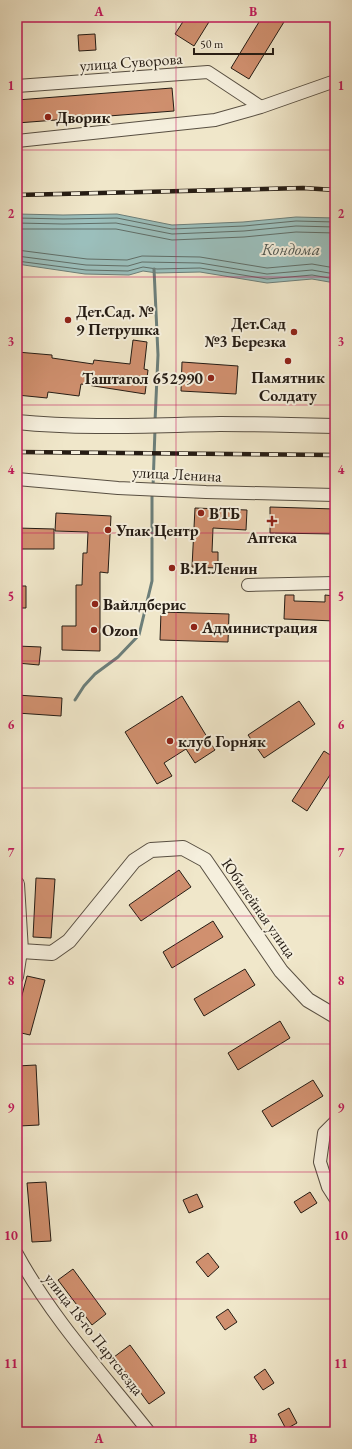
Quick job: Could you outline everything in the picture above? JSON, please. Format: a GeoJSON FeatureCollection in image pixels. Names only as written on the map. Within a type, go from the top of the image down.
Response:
{"type":"FeatureCollection","features":[{"type":"Feature","properties":{"kind":"street","name":"улица Суворова"},"geometry":{"type":"LineString","coordinates":[[17,86],[208,72],[261,107]]}},
{"type":"Feature","properties":{"kind":"street"},"geometry":{"type":"LineString","coordinates":[[17,141],[215,120],[261,107],[335,81]]}},
{"type":"Feature","properties":{"kind":"street"},"geometry":{"type":"LineString","coordinates":[[17,422],[50,426],[222,424],[335,426]]}},
{"type":"Feature","properties":{"kind":"street","name":"улица Ленина"},"geometry":{"type":"LineString","coordinates":[[17,479],[87,484],[118,488],[211,493],[335,495]]}},
{"type":"Feature","properties":{"kind":"street"},"geometry":{"type":"LineString","coordinates":[[248,585],[335,583]]}},
{"type":"Feature","properties":{"kind":"street","name":"Юбилейная улица"},"geometry":{"type":"LineString","coordinates":[[21,951],[52,953],[69,941],[134,861],[151,850],[183,848],[205,860],[281,971],[308,1000],[335,1016]]}},
{"type":"Feature","properties":{"kind":"street"},"geometry":{"type":"LineString","coordinates":[[17,884],[21,951],[17,977]]}},
{"type":"Feature","properties":{"kind":"street"},"geometry":{"type":"LineString","coordinates":[[335,1122],[324,1133],[320,1162],[328,1187],[335,1198]]}},
{"type":"Feature","properties":{"kind":"street","name":"улица 18-го Партсьезда"},"geometry":{"type":"LineString","coordinates":[[17,1254],[30,1279],[55,1313],[149,1432]]}},
{"type":"Feature","properties":{"kind":"water","name":"Кондома"},"geometry":{"type":"Polygon","coordinates":[[[17,214],[117,214],[172,225],[243,222],[296,217],[335,218],[335,283],[312,279],[267,283],[200,272],[157,273],[143,271],[129,275],[85,274],[17,264],[17,214]]]}},
{"type":"Feature","properties":{"kind":"building"},"geometry":{"type":"Polygon","coordinates":[[[186,17],[212,17],[194,46],[175,34],[186,17]]]}},
{"type":"Feature","properties":{"kind":"building"},"geometry":{"type":"Polygon","coordinates":[[[262,17],[287,17],[249,79],[231,68],[262,17]]]}},
{"type":"Feature","properties":{"kind":"building"},"geometry":{"type":"Polygon","coordinates":[[[95,34],[96,50],[79,51],[78,35],[95,34]]]}},
{"type":"Feature","properties":{"kind":"building"},"geometry":{"type":"Polygon","coordinates":[[[172,88],[174,111],[17,123],[17,100],[172,88]]]}},
{"type":"Feature","properties":{"kind":"building"},"geometry":{"type":"Polygon","coordinates":[[[133,340],[147,342],[144,369],[148,370],[145,394],[81,384],[79,396],[48,392],[47,398],[17,395],[17,352],[52,355],[52,358],[93,364],[94,360],[130,364],[133,340]]]}},
{"type":"Feature","properties":{"kind":"building"},"geometry":{"type":"Polygon","coordinates":[[[182,362],[238,366],[236,394],[181,391],[182,362]]]}},
{"type":"Feature","properties":{"kind":"building"},"geometry":{"type":"Polygon","coordinates":[[[270,507],[335,509],[335,534],[270,533],[270,507]]]}},
{"type":"Feature","properties":{"kind":"building"},"geometry":{"type":"Polygon","coordinates":[[[195,508],[247,510],[246,530],[213,528],[212,552],[218,552],[218,568],[192,567],[195,508]]]}},
{"type":"Feature","properties":{"kind":"building"},"geometry":{"type":"Polygon","coordinates":[[[56,513],[111,516],[108,573],[100,572],[100,651],[62,650],[62,626],[76,626],[76,585],[82,585],[83,553],[87,553],[88,532],[55,531],[56,513]]]}},
{"type":"Feature","properties":{"kind":"building"},"geometry":{"type":"Polygon","coordinates":[[[17,528],[54,529],[54,549],[17,549],[17,528]]]}},
{"type":"Feature","properties":{"kind":"building"},"geometry":{"type":"Polygon","coordinates":[[[17,586],[26,586],[26,608],[17,608],[17,586]]]}},
{"type":"Feature","properties":{"kind":"building"},"geometry":{"type":"Polygon","coordinates":[[[285,595],[294,595],[294,601],[325,602],[325,595],[335,596],[335,621],[284,619],[285,595]]]}},
{"type":"Feature","properties":{"kind":"building","name":"Администрация"},"geometry":{"type":"Polygon","coordinates":[[[161,612],[229,614],[228,642],[160,640],[161,612]]]}},
{"type":"Feature","properties":{"kind":"building"},"geometry":{"type":"Polygon","coordinates":[[[17,646],[41,647],[39,665],[17,663],[17,646]]]}},
{"type":"Feature","properties":{"kind":"building"},"geometry":{"type":"Polygon","coordinates":[[[17,695],[62,698],[61,716],[17,713],[17,695]]]}},
{"type":"Feature","properties":{"kind":"building","name":"клуб Горняк"},"geometry":{"type":"Polygon","coordinates":[[[182,696],[215,750],[195,763],[186,749],[164,763],[172,776],[157,784],[125,732],[182,696]]]}},
{"type":"Feature","properties":{"kind":"building"},"geometry":{"type":"Polygon","coordinates":[[[299,701],[315,724],[264,758],[248,735],[299,701]]]}},
{"type":"Feature","properties":{"kind":"building"},"geometry":{"type":"Polygon","coordinates":[[[324,751],[335,758],[335,767],[307,811],[292,801],[324,751]]]}},
{"type":"Feature","properties":{"kind":"building"},"geometry":{"type":"Polygon","coordinates":[[[179,870],[191,887],[141,921],[129,905],[179,870]]]}},
{"type":"Feature","properties":{"kind":"building"},"geometry":{"type":"Polygon","coordinates":[[[36,878],[55,879],[51,938],[33,937],[36,878]]]}},
{"type":"Feature","properties":{"kind":"building"},"geometry":{"type":"Polygon","coordinates":[[[213,921],[223,937],[172,968],[163,952],[213,921]]]}},
{"type":"Feature","properties":{"kind":"building"},"geometry":{"type":"Polygon","coordinates":[[[245,969],[255,985],[204,1016],[194,999],[245,969]]]}},
{"type":"Feature","properties":{"kind":"building"},"geometry":{"type":"Polygon","coordinates":[[[27,976],[45,980],[30,1035],[17,1032],[17,1014],[27,976]]]}},
{"type":"Feature","properties":{"kind":"building"},"geometry":{"type":"Polygon","coordinates":[[[280,1021],[290,1038],[238,1070],[228,1053],[280,1021]]]}},
{"type":"Feature","properties":{"kind":"building"},"geometry":{"type":"Polygon","coordinates":[[[36,1065],[39,1125],[19,1126],[17,1066],[36,1065]]]}},
{"type":"Feature","properties":{"kind":"building"},"geometry":{"type":"Polygon","coordinates":[[[313,1080],[323,1096],[272,1127],[262,1111],[313,1080]]]}},
{"type":"Feature","properties":{"kind":"building"},"geometry":{"type":"Polygon","coordinates":[[[46,1182],[51,1241],[32,1242],[27,1183],[46,1182]]]}},
{"type":"Feature","properties":{"kind":"building"},"geometry":{"type":"Polygon","coordinates":[[[310,1192],[317,1203],[301,1213],[294,1202],[310,1192]]]}},
{"type":"Feature","properties":{"kind":"building"},"geometry":{"type":"Polygon","coordinates":[[[197,1194],[203,1207],[189,1213],[183,1200],[197,1194]]]}},
{"type":"Feature","properties":{"kind":"building"},"geometry":{"type":"Polygon","coordinates":[[[208,1253],[219,1267],[208,1277],[196,1262],[208,1253]]]}},
{"type":"Feature","properties":{"kind":"building"},"geometry":{"type":"Polygon","coordinates":[[[73,1269],[106,1314],[92,1325],[58,1280],[73,1269]]]}},
{"type":"Feature","properties":{"kind":"building"},"geometry":{"type":"Polygon","coordinates":[[[228,1309],[237,1322],[225,1330],[216,1317],[228,1309]]]}},
{"type":"Feature","properties":{"kind":"building"},"geometry":{"type":"Polygon","coordinates":[[[130,1345],[165,1393],[149,1404],[114,1357],[130,1345]]]}},
{"type":"Feature","properties":{"kind":"building"},"geometry":{"type":"Polygon","coordinates":[[[265,1369],[274,1383],[263,1390],[254,1377],[265,1369]]]}},
{"type":"Feature","properties":{"kind":"building"},"geometry":{"type":"Polygon","coordinates":[[[289,1408],[297,1423],[286,1429],[278,1414],[289,1408]]]}},
{"type":"Feature","properties":{"kind":"waterway"},"geometry":{"type":"LineString","coordinates":[[154,269],[158,355],[155,421]]}},
{"type":"Feature","properties":{"kind":"waterway"},"geometry":{"type":"LineString","coordinates":[[153,487],[155,429]]}},
{"type":"Feature","properties":{"kind":"waterway"},"geometry":{"type":"LineString","coordinates":[[75,700],[84,686],[95,674],[118,657],[139,635],[152,581],[152,493]]}},
{"type":"Feature","properties":{"kind":"railway"},"geometry":{"type":"LineString","coordinates":[[17,195],[303,188],[335,190]]}},
{"type":"Feature","properties":{"kind":"railway"},"geometry":{"type":"LineString","coordinates":[[17,452],[335,455]]}},
{"type":"Feature","properties":{"kind":"place","name":"Дворик"},"geometry":{"type":"Point","coordinates":[48,117]}},
{"type":"Feature","properties":{"kind":"place","name":"Дет.Сад. № 9 Петрушка"},"geometry":{"type":"Point","coordinates":[68,320]}},
{"type":"Feature","properties":{"kind":"place","name":"Дет.Сад №3 Березка"},"geometry":{"type":"Point","coordinates":[294,332]}},
{"type":"Feature","properties":{"kind":"place","name":"Памятник Солдату"},"geometry":{"type":"Point","coordinates":[288,361]}},
{"type":"Feature","properties":{"kind":"place","name":"Таштагол 652990"},"geometry":{"type":"Point","coordinates":[211,378]}},
{"type":"Feature","properties":{"kind":"place","name":"ВТБ"},"geometry":{"type":"Point","coordinates":[201,513]}},
{"type":"Feature","properties":{"kind":"place","name":"Аптека"},"geometry":{"type":"Point","coordinates":[272,521]}},
{"type":"Feature","properties":{"kind":"place","name":"Упак Центр"},"geometry":{"type":"Point","coordinates":[108,530]}},
{"type":"Feature","properties":{"kind":"place","name":"В.И.Ленин"},"geometry":{"type":"Point","coordinates":[172,568]}},
{"type":"Feature","properties":{"kind":"place","name":"Вайлдберис"},"geometry":{"type":"Point","coordinates":[95,604]}},
{"type":"Feature","properties":{"kind":"place","name":"Администрация"},"geometry":{"type":"Point","coordinates":[194,627]}},
{"type":"Feature","properties":{"kind":"place","name":"Ozon"},"geometry":{"type":"Point","coordinates":[94,630]}},
{"type":"Feature","properties":{"kind":"place","name":"клуб Горняк"},"geometry":{"type":"Point","coordinates":[170,741]}}]}
